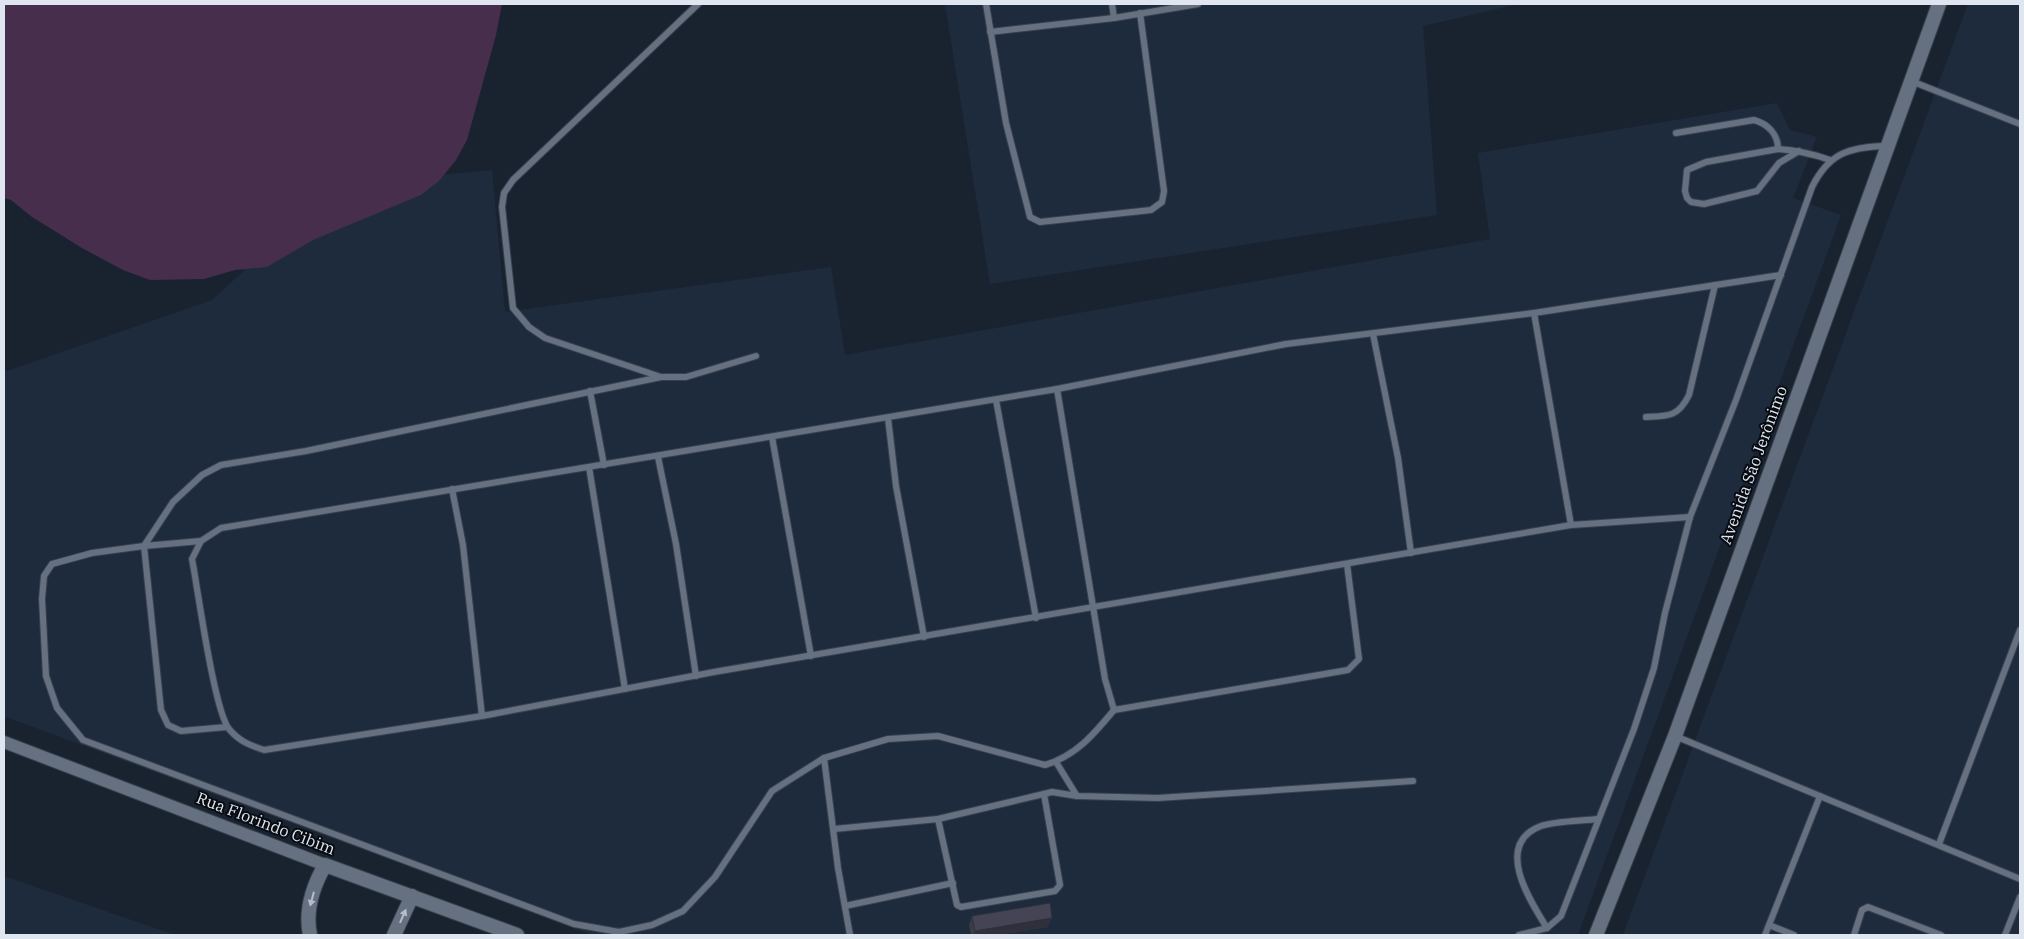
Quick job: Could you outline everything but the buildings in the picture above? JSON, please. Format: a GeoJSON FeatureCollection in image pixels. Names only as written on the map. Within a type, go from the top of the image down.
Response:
{"type":"FeatureCollection","features":[{"type":"Feature","properties":{"kind":"street","name":"Avenida São Jerônimo"},"geometry":{"type":"LineString","coordinates":[[1596,935],[1675,736],[1886,146],[1939,4]]}},
{"type":"Feature","properties":{"kind":"street","name":"Rua Florindo Cibim"},"geometry":{"type":"LineString","coordinates":[[4,742],[325,865],[517,935]]}},
{"type":"Feature","properties":{"kind":"street"},"geometry":{"type":"LineString","coordinates":[[307,933],[309,907],[316,881],[325,865]]}},
{"type":"Feature","properties":{"kind":"street"},"geometry":{"type":"LineString","coordinates":[[394,935],[412,896]]}},
{"type":"Feature","properties":{"kind":"lane"},"geometry":{"type":"LineString","coordinates":[[661,377],[545,338],[518,316],[510,300],[502,206],[504,193],[513,180],[698,4]]}},
{"type":"Feature","properties":{"kind":"lane"},"geometry":{"type":"LineString","coordinates":[[986,4],[1006,123],[1030,217],[1040,222],[1151,210],[1162,202],[1164,191],[1140,14]]}},
{"type":"Feature","properties":{"kind":"lane"},"geometry":{"type":"LineString","coordinates":[[1112,4],[1114,18]]}},
{"type":"Feature","properties":{"kind":"lane"},"geometry":{"type":"LineString","coordinates":[[990,32],[1114,18],[1198,4]]}},
{"type":"Feature","properties":{"kind":"lane"},"geometry":{"type":"LineString","coordinates":[[1910,80],[2020,124]]}},
{"type":"Feature","properties":{"kind":"lane"},"geometry":{"type":"LineString","coordinates":[[1676,133],[1754,120],[1763,122],[1770,129],[1778,142],[1778,149]]}},
{"type":"Feature","properties":{"kind":"lane"},"geometry":{"type":"LineString","coordinates":[[1519,935],[1547,928],[1561,916],[1634,728],[1654,668],[1665,613],[1690,517],[1736,400],[1812,187],[1819,172],[1830,160],[1862,146],[1886,146]]}},
{"type":"Feature","properties":{"kind":"lane"},"geometry":{"type":"LineString","coordinates":[[1799,151],[1779,163],[1757,191],[1704,204],[1691,202],[1687,198],[1685,183],[1690,168],[1706,162],[1778,149],[1799,151],[1830,160]]}},
{"type":"Feature","properties":{"kind":"lane"},"geometry":{"type":"LineString","coordinates":[[1348,564],[1359,659],[1348,670],[1114,710],[1084,745],[1056,762],[1045,766],[938,736],[888,739],[824,758],[772,791],[715,877],[683,910],[652,925],[619,932],[574,924],[83,740],[57,708],[46,676],[42,599],[44,576],[52,564],[92,553],[201,541],[221,528],[452,488],[658,457],[996,400],[1286,344],[1534,313],[1781,275]]}},
{"type":"Feature","properties":{"kind":"lane"},"geometry":{"type":"LineString","coordinates":[[1646,417],[1674,414],[1682,408],[1689,395],[1715,286]]}},
{"type":"Feature","properties":{"kind":"lane"},"geometry":{"type":"LineString","coordinates":[[1534,313],[1571,525]]}},
{"type":"Feature","properties":{"kind":"lane"},"geometry":{"type":"LineString","coordinates":[[1372,334],[1398,458],[1411,553]]}},
{"type":"Feature","properties":{"kind":"lane"},"geometry":{"type":"LineString","coordinates":[[227,727],[181,731],[168,725],[161,710],[144,546],[173,502],[202,475],[221,465],[306,451],[661,377],[686,377],[756,356]]}},
{"type":"Feature","properties":{"kind":"lane"},"geometry":{"type":"LineString","coordinates":[[1057,389],[1095,608],[1105,679],[1114,710]]}},
{"type":"Feature","properties":{"kind":"lane"},"geometry":{"type":"LineString","coordinates":[[590,391],[604,465]]}},
{"type":"Feature","properties":{"kind":"lane"},"geometry":{"type":"LineString","coordinates":[[996,400],[1036,618]]}},
{"type":"Feature","properties":{"kind":"lane"},"geometry":{"type":"LineString","coordinates":[[888,418],[896,486],[924,636]]}},
{"type":"Feature","properties":{"kind":"lane"},"geometry":{"type":"LineString","coordinates":[[772,437],[811,656]]}},
{"type":"Feature","properties":{"kind":"lane"},"geometry":{"type":"LineString","coordinates":[[658,457],[676,544],[696,676]]}},
{"type":"Feature","properties":{"kind":"lane"},"geometry":{"type":"LineString","coordinates":[[589,467],[625,689]]}},
{"type":"Feature","properties":{"kind":"lane"},"geometry":{"type":"LineString","coordinates":[[452,488],[467,573],[482,716]]}},
{"type":"Feature","properties":{"kind":"lane"},"geometry":{"type":"LineString","coordinates":[[201,541],[192,559],[217,697],[227,727],[242,743],[264,750],[482,716],[924,636],[1571,525],[1690,517]]}},
{"type":"Feature","properties":{"kind":"lane"},"geometry":{"type":"LineString","coordinates":[[1939,844],[2020,630]]}},
{"type":"Feature","properties":{"kind":"lane"},"geometry":{"type":"LineString","coordinates":[[1675,736],[2020,879]]}},
{"type":"Feature","properties":{"kind":"lane"},"geometry":{"type":"LineString","coordinates":[[824,758],[850,935]]}},
{"type":"Feature","properties":{"kind":"lane"},"geometry":{"type":"LineString","coordinates":[[1056,762],[1077,796]]}},
{"type":"Feature","properties":{"kind":"lane"},"geometry":{"type":"LineString","coordinates":[[834,829],[938,819],[1052,792],[1077,796],[1158,798],[1413,780]]}},
{"type":"Feature","properties":{"kind":"lane"},"geometry":{"type":"LineString","coordinates":[[938,819],[956,903],[961,907],[1055,891],[1060,885],[1044,794]]}},
{"type":"Feature","properties":{"kind":"lane"},"geometry":{"type":"LineString","coordinates":[[1766,935],[1820,796]]}},
{"type":"Feature","properties":{"kind":"lane"},"geometry":{"type":"LineString","coordinates":[[1547,928],[1525,894],[1516,861],[1523,839],[1541,826],[1598,819]]}},
{"type":"Feature","properties":{"kind":"lane"},"geometry":{"type":"LineString","coordinates":[[845,906],[953,883]]}},
{"type":"Feature","properties":{"kind":"lane"},"geometry":{"type":"LineString","coordinates":[[2005,935],[2020,897]]}},
{"type":"Feature","properties":{"kind":"lane"},"geometry":{"type":"LineString","coordinates":[[1854,935],[1862,910],[1868,907],[1941,935]]}},
{"type":"Feature","properties":{"kind":"lane"},"geometry":{"type":"LineString","coordinates":[[1769,925],[1794,935]]}},
{"type":"Feature","properties":{"kind":"shaded area"},"geometry":{"type":"Polygon","coordinates":[[[4,4],[502,4],[496,35],[467,140],[456,160],[439,181],[421,195],[313,240],[267,267],[235,270],[204,279],[150,280],[123,270],[82,248],[32,217],[11,200],[4,198],[4,4]]]}},
{"type":"Feature","properties":{"kind":"shaded area"},"geometry":{"type":"Polygon","coordinates":[[[945,4],[1518,4],[1423,26],[1437,215],[990,284],[945,4]]]}},
{"type":"Feature","properties":{"kind":"shaded area"},"geometry":{"type":"Polygon","coordinates":[[[1968,4],[2020,4],[2020,935],[1623,935],[1968,4]]]}},
{"type":"Feature","properties":{"kind":"shaded area"},"geometry":{"type":"Polygon","coordinates":[[[1777,103],[1790,130],[1817,137],[1793,198],[1841,215],[1578,935],[592,935],[4,716],[4,372],[212,300],[338,185],[492,170],[505,312],[831,267],[845,355],[1490,239],[1478,153],[1777,103]]]}},
{"type":"Feature","properties":{"kind":"shaded area"},"geometry":{"type":"Polygon","coordinates":[[[4,876],[175,935],[4,935],[4,876]]]}}]}
